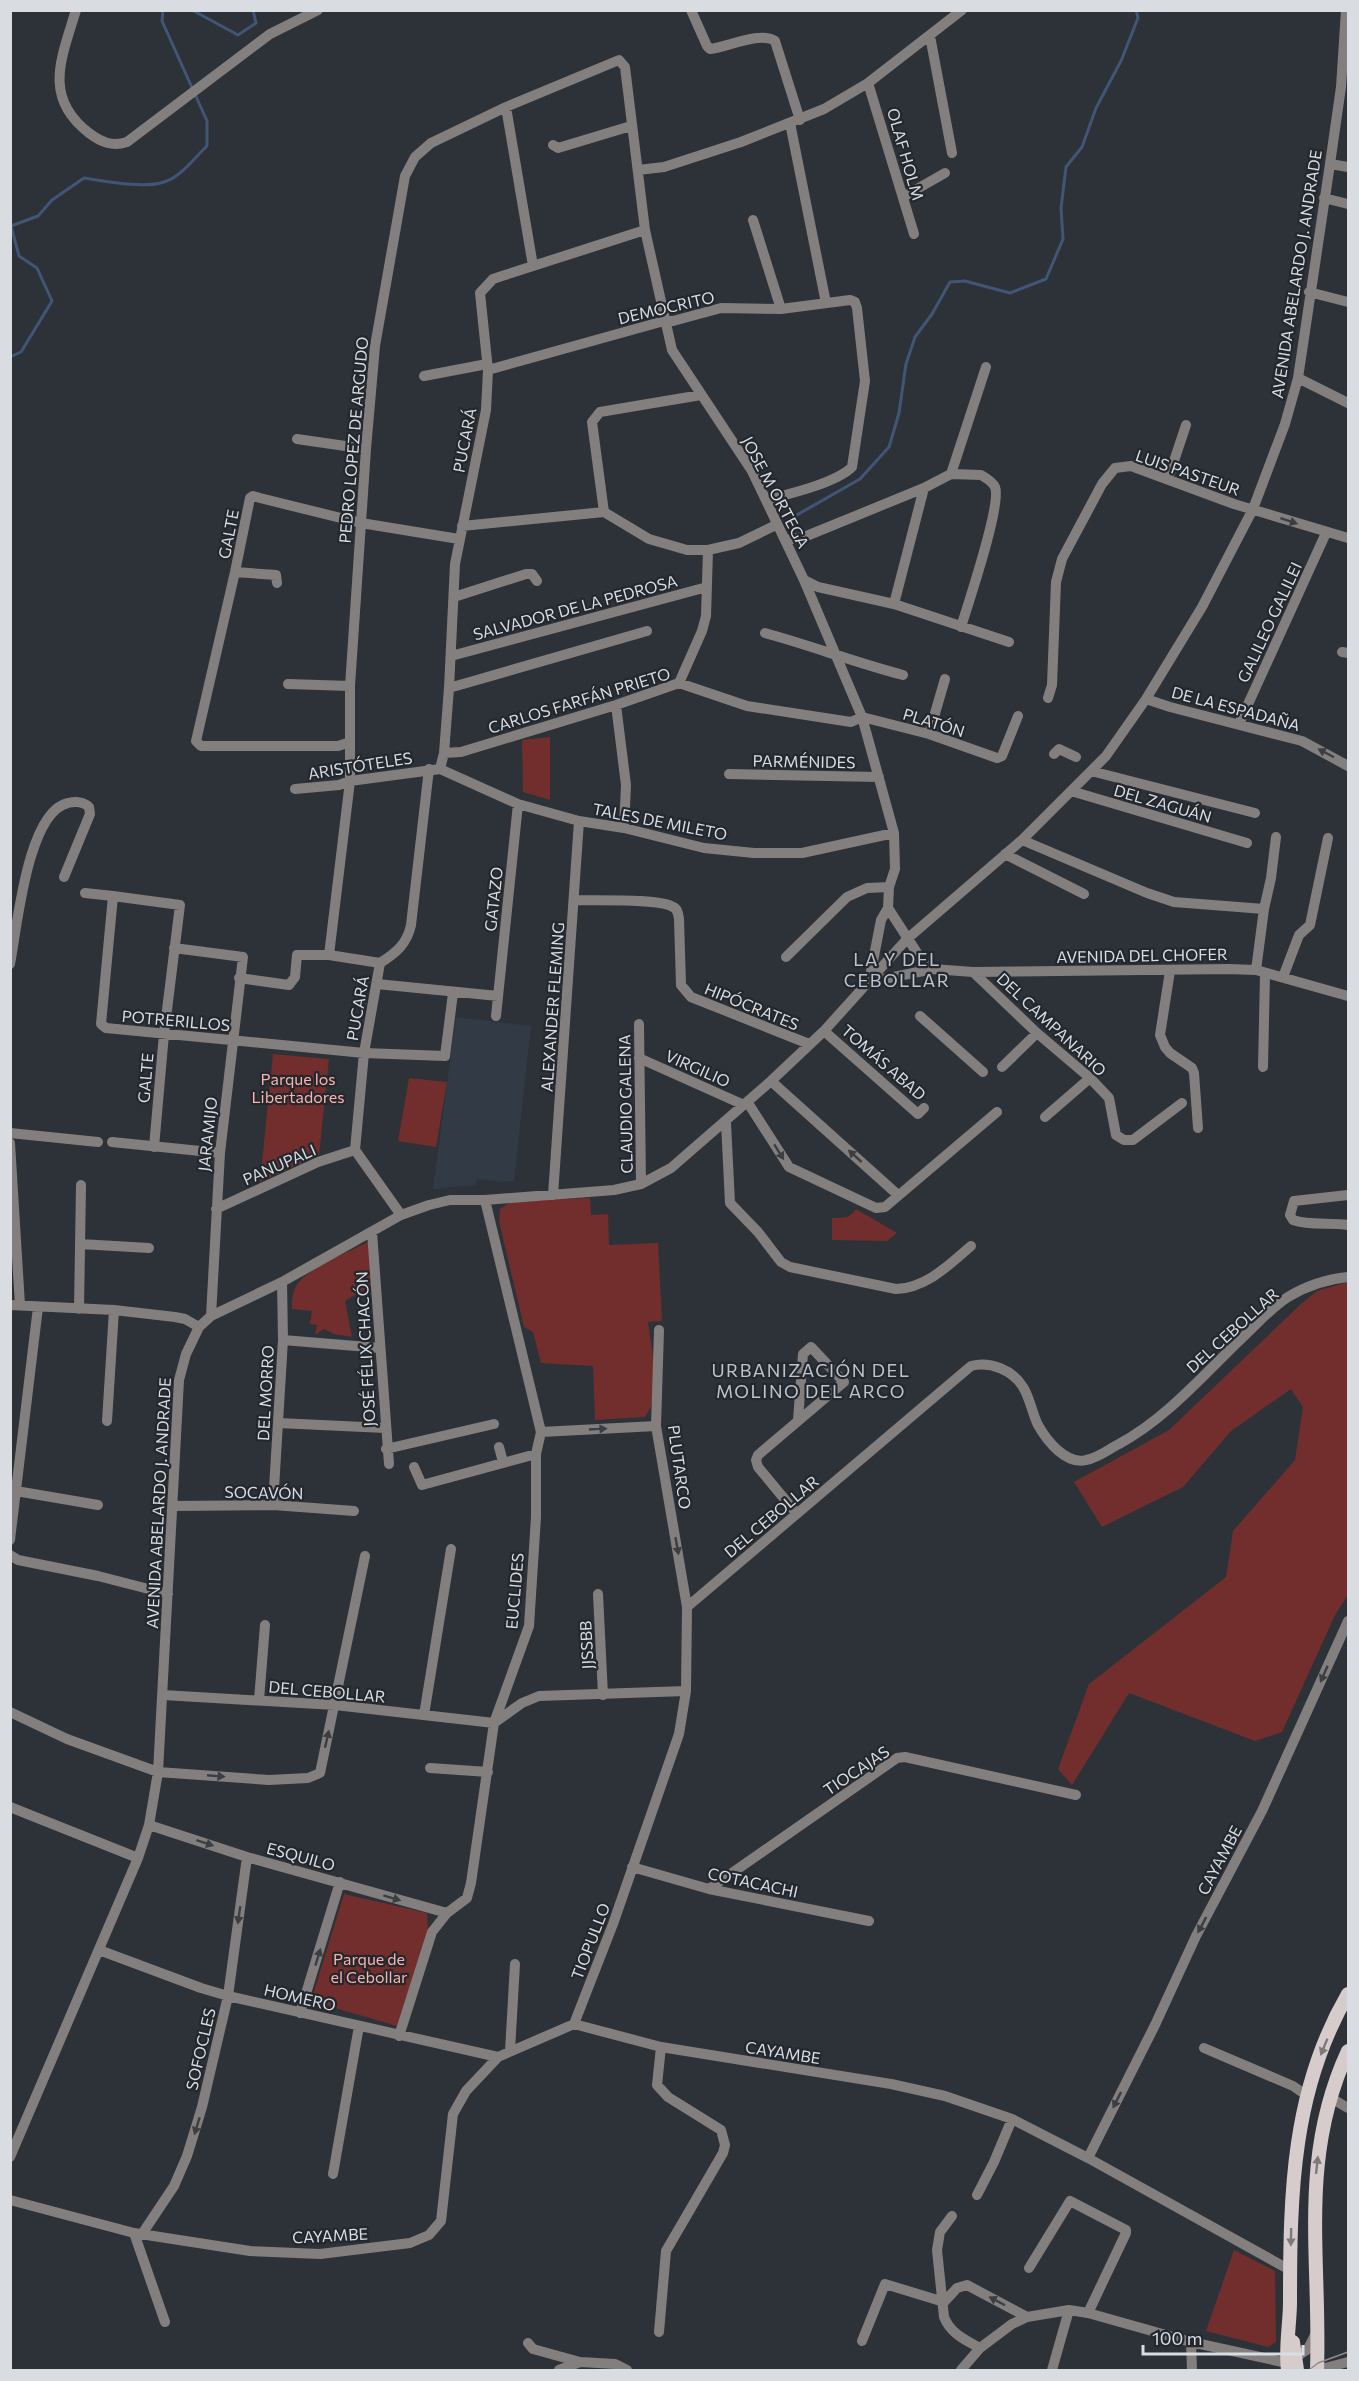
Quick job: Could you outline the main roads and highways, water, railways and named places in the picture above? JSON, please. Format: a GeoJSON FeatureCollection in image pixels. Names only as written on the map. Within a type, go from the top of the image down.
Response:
{"type":"FeatureCollection","features":[{"type":"Feature","properties":{"kind":"main road"},"geometry":{"type":"LineString","coordinates":[[1292,2366],[1291,2192],[1298,2137],[1306,2096],[1324,2045],[1348,1994]]}},
{"type":"Feature","properties":{"kind":"main road"},"geometry":{"type":"LineString","coordinates":[[1317,2370],[1314,2200],[1318,2158],[1331,2098],[1348,2051]]}},
{"type":"Feature","properties":{"kind":"waterway"},"geometry":{"type":"LineString","coordinates":[[10,357],[21,352],[52,301],[37,268],[19,256],[11,226],[38,216],[52,200],[84,178],[135,185],[155,184],[170,180],[207,146],[207,121],[162,21],[163,10]]}},
{"type":"Feature","properties":{"kind":"waterway"},"geometry":{"type":"LineString","coordinates":[[192,10],[238,35],[256,23],[253,10]]}},
{"type":"Feature","properties":{"kind":"waterway"},"geometry":{"type":"LineString","coordinates":[[795,516],[860,479],[889,447],[899,413],[906,364],[915,337],[932,314],[950,282],[965,281],[1010,293],[1046,279],[1063,239],[1061,208],[1066,167],[1082,147],[1096,108],[1121,61],[1138,18],[1136,10]]}},
{"type":"Feature","properties":{"kind":"tram line"},"geometry":{"type":"LineString","coordinates":[[1309,2370],[1318,2363],[1348,2352]]}},
{"type":"Feature","properties":{"kind":"district","name":"LA Y DEL CEBOLLAR"},"geometry":{"type":"Point","coordinates":[897,969]}},
{"type":"Feature","properties":{"kind":"district","name":"URBANIZACIÓN DEL MOLINO DEL ARCO"},"geometry":{"type":"Point","coordinates":[811,1380]}},
{"type":"Feature","properties":{"kind":"park label","name":"Parque los Libertadores"},"geometry":{"type":"Point","coordinates":[298,1087]}},
{"type":"Feature","properties":{"kind":"park label","name":"Parque de el Cebollar"},"geometry":{"type":"Point","coordinates":[369,1967]}}]}
